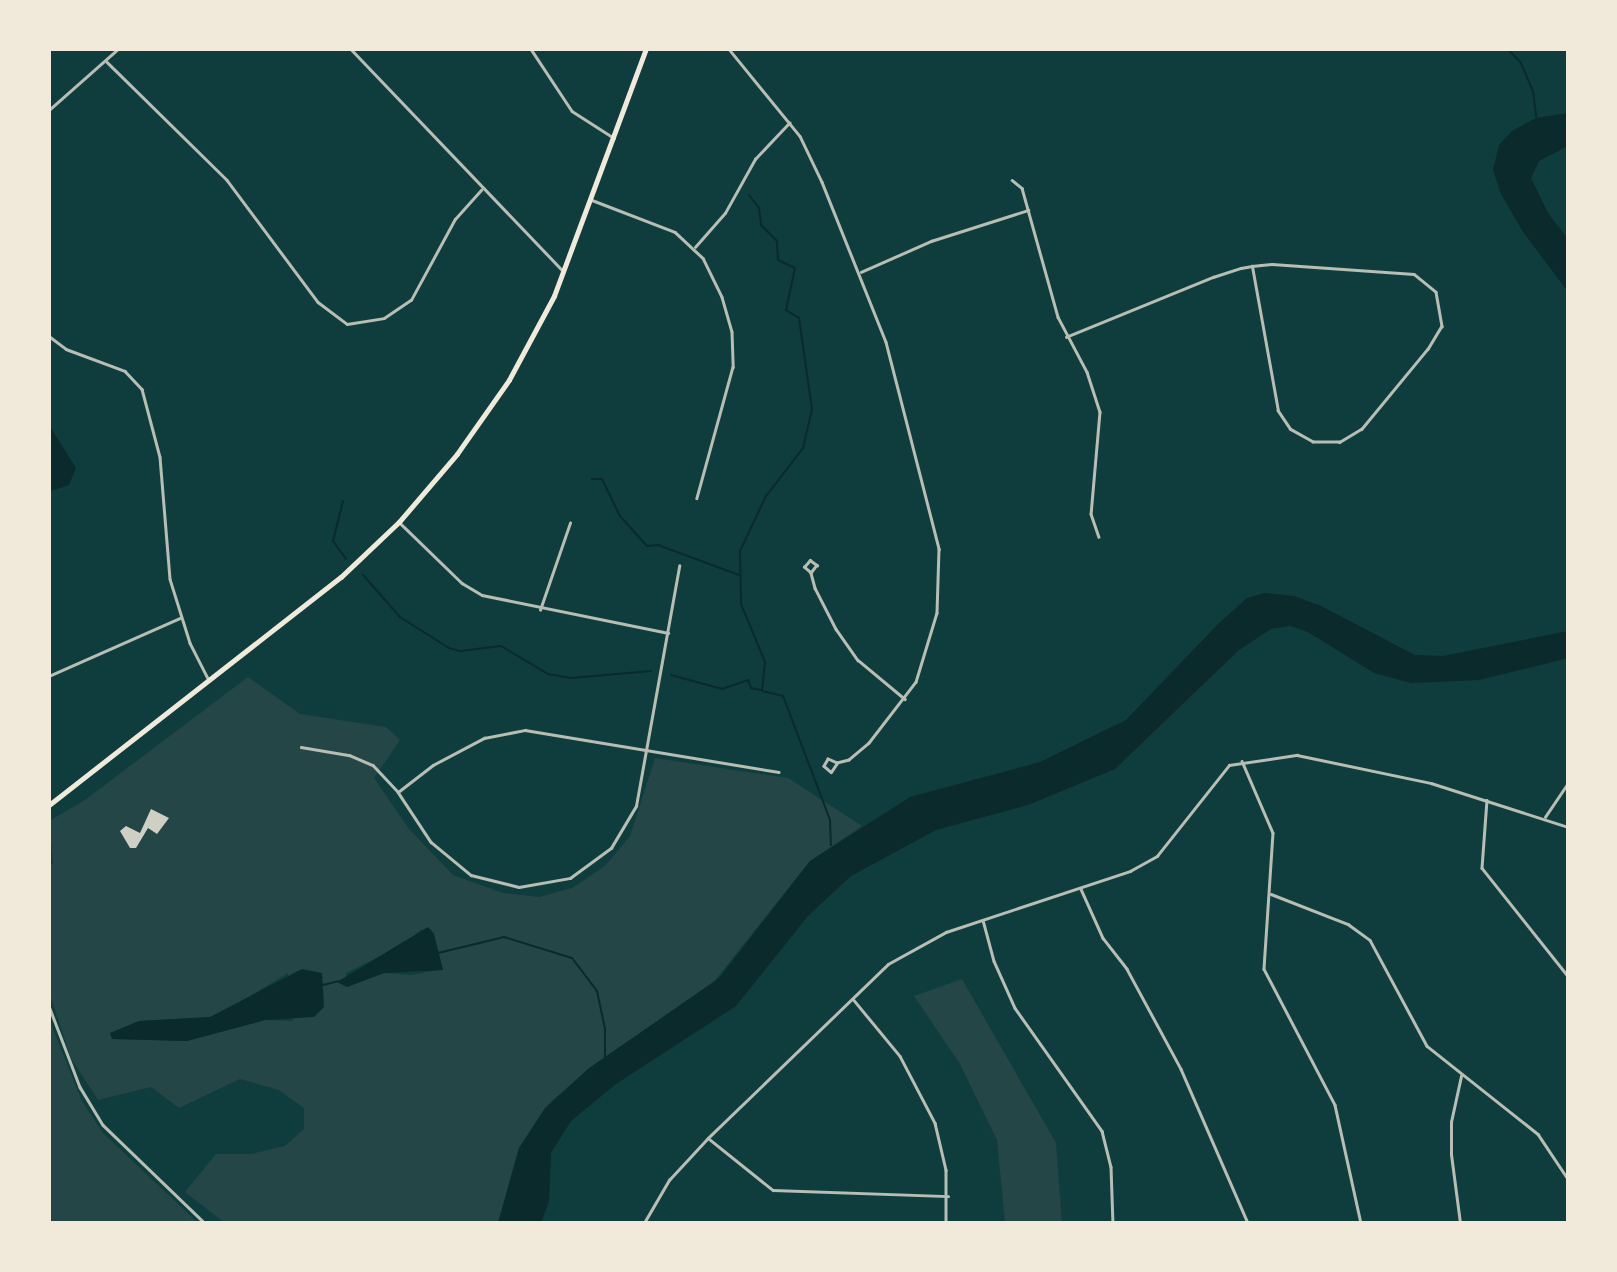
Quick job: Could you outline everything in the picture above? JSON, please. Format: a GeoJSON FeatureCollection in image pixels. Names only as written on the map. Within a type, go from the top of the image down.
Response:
{"type":"FeatureCollection","features":[{"type":"Feature","properties":{"kind":"main road"},"geometry":{"type":"LineString","coordinates":[[49,805],[341,577],[399,522],[457,454],[498,397],[564,272],[646,49]]}},
{"type":"Feature","properties":{"kind":"street"},"geometry":{"type":"LineString","coordinates":[[49,110],[107,62],[118,49]]}},
{"type":"Feature","properties":{"kind":"street"},"geometry":{"type":"LineString","coordinates":[[351,49],[481,190],[564,272]]}},
{"type":"Feature","properties":{"kind":"street"},"geometry":{"type":"LineString","coordinates":[[531,49],[572,111],[614,138]]}},
{"type":"Feature","properties":{"kind":"street"},"geometry":{"type":"LineString","coordinates":[[729,49],[809,152],[860,273],[893,366],[941,562],[940,592],[928,653],[905,699],[869,743],[837,763]]}},
{"type":"Feature","properties":{"kind":"street"},"geometry":{"type":"LineString","coordinates":[[107,62],[227,180],[318,302],[347,324],[384,318],[411,300],[455,219],[481,190]]}},
{"type":"Feature","properties":{"kind":"street"},"geometry":{"type":"LineString","coordinates":[[695,247],[725,213],[755,159],[789,123]]}},
{"type":"Feature","properties":{"kind":"street"},"geometry":{"type":"LineString","coordinates":[[1012,180],[1022,188],[1066,337],[1087,372],[1100,412],[1091,514],[1100,537]]}},
{"type":"Feature","properties":{"kind":"street"},"geometry":{"type":"LineString","coordinates":[[592,200],[663,226],[695,247],[722,297],[733,349],[730,386],[704,462],[698,498]]}},
{"type":"Feature","properties":{"kind":"street"},"geometry":{"type":"LineString","coordinates":[[860,273],[931,241],[1028,209]]}},
{"type":"Feature","properties":{"kind":"street"},"geometry":{"type":"LineString","coordinates":[[1066,337],[1213,277],[1252,266],[1287,264],[1414,274],[1436,292],[1441,326],[1428,349],[1363,429],[1340,442],[1313,442],[1290,429],[1278,411],[1252,266]]}},
{"type":"Feature","properties":{"kind":"street"},"geometry":{"type":"LineString","coordinates":[[49,336],[66,349],[125,370],[142,389],[157,441],[167,561],[181,618],[210,680]]}},
{"type":"Feature","properties":{"kind":"street"},"geometry":{"type":"LineString","coordinates":[[399,522],[472,590],[540,610],[668,633]]}},
{"type":"Feature","properties":{"kind":"street"},"geometry":{"type":"LineString","coordinates":[[540,610],[570,523]]}},
{"type":"Feature","properties":{"kind":"street"},"geometry":{"type":"LineString","coordinates":[[301,747],[361,758],[384,774],[398,792],[415,824],[462,871],[507,886],[547,885],[582,872],[622,834],[636,806],[679,566]]}},
{"type":"Feature","properties":{"kind":"street"},"geometry":{"type":"LineString","coordinates":[[811,573],[835,629],[858,660],[905,699]]}},
{"type":"Feature","properties":{"kind":"street"},"geometry":{"type":"LineString","coordinates":[[49,676],[181,618]]}},
{"type":"Feature","properties":{"kind":"street"},"geometry":{"type":"LineString","coordinates":[[398,792],[433,765],[505,732],[543,730],[779,772]]}},
{"type":"Feature","properties":{"kind":"street"},"geometry":{"type":"LineString","coordinates":[[645,1223],[668,1180],[708,1138],[853,999],[912,947],[983,920],[1081,889],[1157,856],[1218,774],[1242,761],[1297,755],[1487,799],[1568,827]]}},
{"type":"Feature","properties":{"kind":"street"},"geometry":{"type":"LineString","coordinates":[[1242,761],[1273,833],[1270,894],[1262,946],[1264,969],[1335,1105],[1361,1223]]}},
{"type":"Feature","properties":{"kind":"street"},"geometry":{"type":"LineString","coordinates":[[1545,817],[1568,783]]}},
{"type":"Feature","properties":{"kind":"street"},"geometry":{"type":"LineString","coordinates":[[1487,799],[1482,868],[1568,976]]}},
{"type":"Feature","properties":{"kind":"street"},"geometry":{"type":"LineString","coordinates":[[1081,889],[1103,938],[1127,969],[1181,1069],[1248,1223]]}},
{"type":"Feature","properties":{"kind":"street"},"geometry":{"type":"LineString","coordinates":[[1270,894],[1348,924],[1370,940],[1427,1046],[1461,1076],[1538,1134],[1568,1179]]}},
{"type":"Feature","properties":{"kind":"street"},"geometry":{"type":"LineString","coordinates":[[983,920],[994,961],[1015,1008],[1102,1131],[1111,1167],[1112,1223]]}},
{"type":"Feature","properties":{"kind":"street"},"geometry":{"type":"LineString","coordinates":[[853,999],[900,1056],[924,1098],[942,1145],[948,1196],[946,1223]]}},
{"type":"Feature","properties":{"kind":"street"},"geometry":{"type":"LineString","coordinates":[[49,1006],[80,1087],[103,1125],[205,1223]]}},
{"type":"Feature","properties":{"kind":"street"},"geometry":{"type":"LineString","coordinates":[[1460,1223],[1451,1155],[1451,1122],[1461,1076]]}},
{"type":"Feature","properties":{"kind":"street"},"geometry":{"type":"LineString","coordinates":[[708,1138],[773,1190],[948,1196]]}},
{"type":"Feature","properties":{"kind":"shaded area"},"geometry":{"type":"Polygon","coordinates":[[[1568,113],[1568,146],[1539,161],[1531,178],[1548,213],[1568,239],[1568,292],[1523,232],[1501,194],[1493,170],[1499,145],[1512,131],[1536,118],[1568,113]]]}},
{"type":"Feature","properties":{"kind":"shaded area"},"geometry":{"type":"Polygon","coordinates":[[[49,425],[76,468],[69,485],[51,491],[49,425]]]}},
{"type":"Feature","properties":{"kind":"shaded area"},"geometry":{"type":"Polygon","coordinates":[[[1265,593],[1294,596],[1321,606],[1415,655],[1443,656],[1568,631],[1568,658],[1479,680],[1411,683],[1374,673],[1308,632],[1290,626],[1271,629],[1239,650],[1115,769],[1028,805],[936,830],[851,876],[808,916],[736,1006],[616,1084],[571,1121],[551,1153],[549,1201],[541,1223],[498,1223],[519,1148],[545,1108],[588,1069],[719,978],[810,861],[910,797],[1040,762],[1126,720],[1218,624],[1247,598],[1265,593]]]}},
{"type":"Feature","properties":{"kind":"shaded area"},"geometry":{"type":"Polygon","coordinates":[[[248,677],[300,714],[386,727],[400,740],[374,778],[409,829],[453,875],[503,893],[539,897],[572,888],[605,866],[630,836],[655,758],[788,778],[862,826],[810,861],[712,984],[596,1063],[552,1101],[519,1148],[498,1223],[225,1223],[185,1192],[216,1154],[251,1154],[285,1146],[304,1129],[304,1108],[279,1090],[240,1079],[179,1108],[151,1087],[98,1100],[71,1058],[49,992],[49,865],[53,864],[49,821],[85,800],[248,677]],[[431,929],[421,930],[403,945],[346,973],[347,987],[384,973],[411,975],[443,969],[431,929]],[[288,973],[224,1012],[210,1017],[139,1021],[112,1039],[187,1041],[265,1020],[293,1021],[288,973]]]}},
{"type":"Feature","properties":{"kind":"shaded area"},"geometry":{"type":"Polygon","coordinates":[[[428,927],[434,934],[443,970],[384,973],[347,987],[337,982],[428,927]]]}},
{"type":"Feature","properties":{"kind":"shaded area"},"geometry":{"type":"Polygon","coordinates":[[[302,969],[322,973],[324,1007],[314,1017],[265,1020],[187,1041],[112,1039],[110,1033],[139,1021],[210,1017],[302,969]]]}},
{"type":"Feature","properties":{"kind":"shaded area"},"geometry":{"type":"Polygon","coordinates":[[[962,979],[1056,1143],[1062,1223],[1005,1223],[997,1140],[960,1064],[914,996],[962,979]]]}},
{"type":"Feature","properties":{"kind":"shaded area"},"geometry":{"type":"Polygon","coordinates":[[[49,1019],[82,1101],[103,1133],[198,1223],[49,1223],[49,1019]]]}},
{"type":"Feature","properties":{"kind":"building"},"geometry":{"type":"Polygon","coordinates":[[[151,809],[169,818],[157,834],[148,828],[136,848],[130,848],[120,831],[126,826],[140,833],[151,809]]]}},
{"type":"Feature","properties":{"kind":"waterway"},"geometry":{"type":"LineString","coordinates":[[1508,49],[1521,63],[1533,91],[1536,117]]}},
{"type":"Feature","properties":{"kind":"waterway"},"geometry":{"type":"LineString","coordinates":[[749,195],[759,208],[761,225],[777,241],[778,260],[795,268],[786,310],[799,318],[812,409],[803,448],[766,496],[740,551],[741,604],[765,662],[762,691],[783,696],[830,820],[831,845]]}},
{"type":"Feature","properties":{"kind":"waterway"},"geometry":{"type":"LineString","coordinates":[[592,479],[602,479],[620,516],[647,546],[658,545],[739,575]]}},
{"type":"Feature","properties":{"kind":"waterway"},"geometry":{"type":"LineString","coordinates":[[343,501],[333,541],[346,559]]}},
{"type":"Feature","properties":{"kind":"waterway"},"geometry":{"type":"LineString","coordinates":[[363,575],[400,617],[449,648],[460,651],[501,646],[548,674],[571,678],[651,671]]}},
{"type":"Feature","properties":{"kind":"waterway"},"geometry":{"type":"LineString","coordinates":[[671,675],[722,689],[748,680],[751,688],[761,690]]}},
{"type":"Feature","properties":{"kind":"waterway"},"geometry":{"type":"LineString","coordinates":[[438,953],[504,937],[572,958],[597,991],[605,1028],[605,1059]]}},
{"type":"Feature","properties":{"kind":"waterway"},"geometry":{"type":"LineString","coordinates":[[323,985],[339,981]]}}]}
